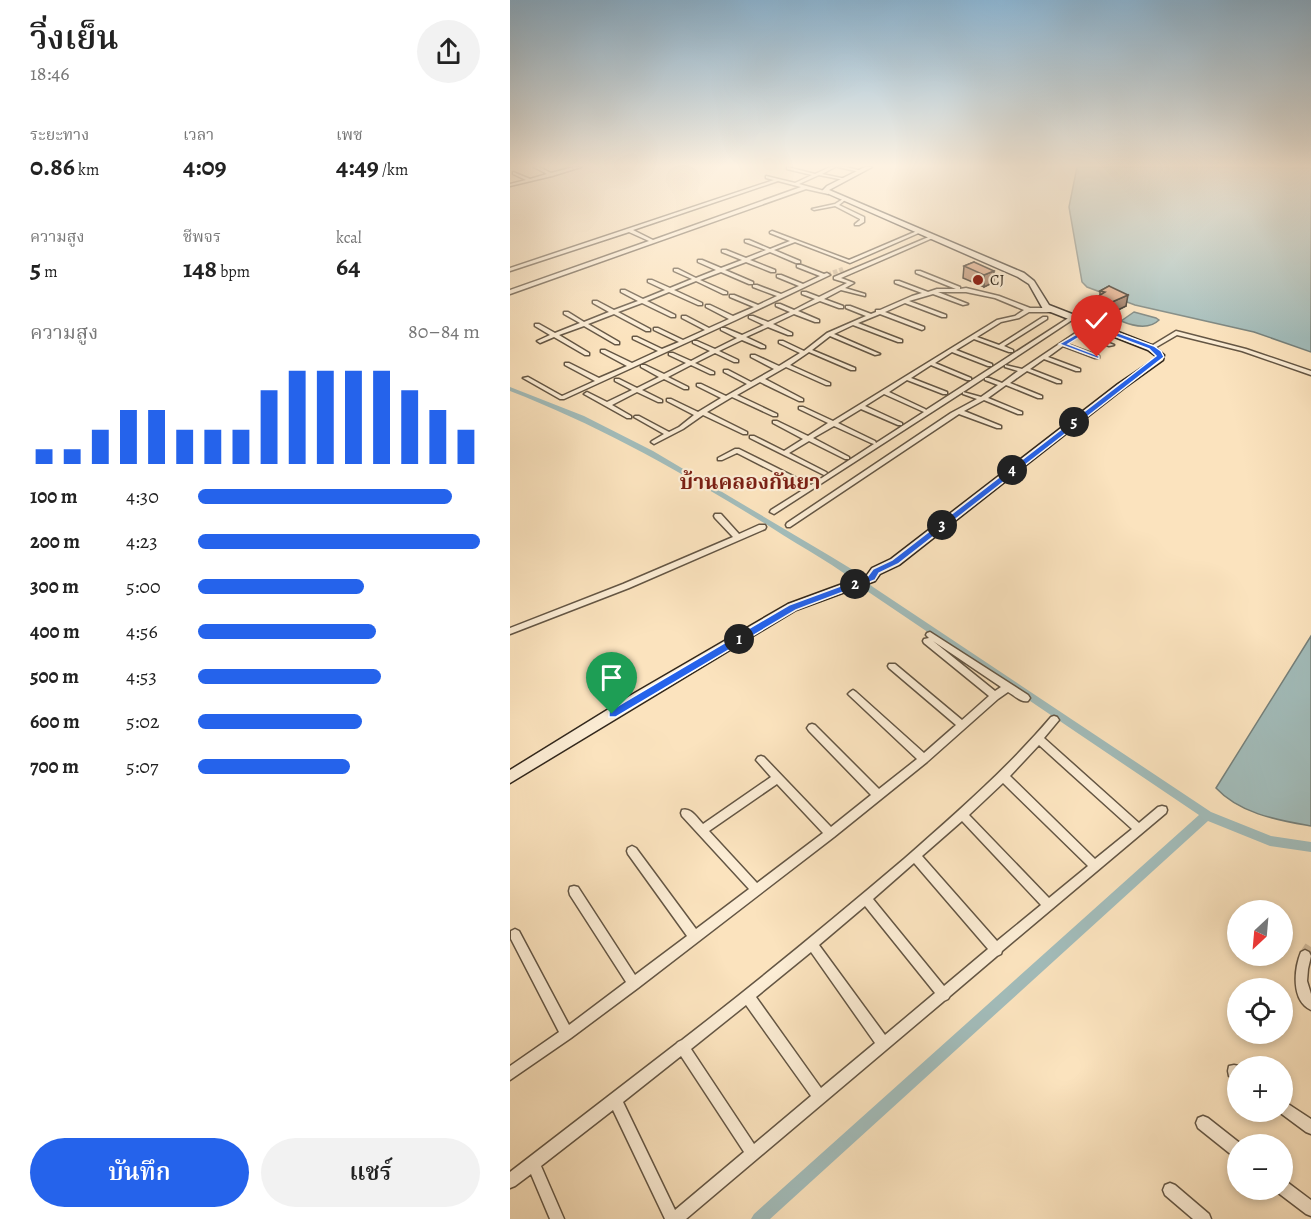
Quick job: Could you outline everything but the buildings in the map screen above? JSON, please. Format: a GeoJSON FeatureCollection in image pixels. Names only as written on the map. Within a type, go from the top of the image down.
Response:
{"type":"FeatureCollection","features":[{"type":"Feature","properties":{"kind":"street"},"geometry":{"type":"LineString","coordinates":[[510,270],[647,224]]}},
{"type":"Feature","properties":{"kind":"street"},"geometry":{"type":"LineString","coordinates":[[510,291],[701,224]]}},
{"type":"Feature","properties":{"kind":"street"},"geometry":{"type":"LineString","coordinates":[[510,777],[638,698],[792,608],[871,578],[876,571],[895,562],[1121,386],[1159,360],[1160,355],[1151,348],[1051,310],[1042,304],[1037,288],[1029,279],[897,224]]}},
{"type":"Feature","properties":{"kind":"street"},"geometry":{"type":"LineString","coordinates":[[629,230],[652,241]]}},
{"type":"Feature","properties":{"kind":"street"},"geometry":{"type":"LineString","coordinates":[[772,232],[836,258],[847,265],[926,235]]}},
{"type":"Feature","properties":{"kind":"street"},"geometry":{"type":"LineString","coordinates":[[607,405],[851,283],[836,278],[926,235]]}},
{"type":"Feature","properties":{"kind":"street"},"geometry":{"type":"LineString","coordinates":[[525,378],[562,398],[781,296],[804,290],[826,275],[747,241]]}},
{"type":"Feature","properties":{"kind":"street"},"geometry":{"type":"LineString","coordinates":[[540,341],[794,241]]}},
{"type":"Feature","properties":{"kind":"street"},"geometry":{"type":"LineString","coordinates":[[724,250],[773,271]]}},
{"type":"Feature","properties":{"kind":"street"},"geometry":{"type":"LineString","coordinates":[[700,261],[781,296]]}},
{"type":"Feature","properties":{"kind":"street"},"geometry":{"type":"LineString","coordinates":[[676,270],[725,293]]}},
{"type":"Feature","properties":{"kind":"street"},"geometry":{"type":"LineString","coordinates":[[918,272],[964,290],[997,297],[1029,310],[1051,310]]}},
{"type":"Feature","properties":{"kind":"street"},"geometry":{"type":"LineString","coordinates":[[779,276],[819,299],[841,307]]}},
{"type":"Feature","properties":{"kind":"street"},"geometry":{"type":"LineString","coordinates":[[650,280],[700,304]]}},
{"type":"Feature","properties":{"kind":"street"},"geometry":{"type":"LineString","coordinates":[[897,282],[965,304]]}},
{"type":"Feature","properties":{"kind":"street"},"geometry":{"type":"LineString","coordinates":[[841,288],[862,295]]}},
{"type":"Feature","properties":{"kind":"street"},"geometry":{"type":"LineString","coordinates":[[654,442],[786,365],[829,334],[904,301],[929,293],[964,290]]}},
{"type":"Feature","properties":{"kind":"street"},"geometry":{"type":"LineString","coordinates":[[623,291],[673,316]]}},
{"type":"Feature","properties":{"kind":"street"},"geometry":{"type":"LineString","coordinates":[[732,296],[759,307]]}},
{"type":"Feature","properties":{"kind":"street"},"geometry":{"type":"LineString","coordinates":[[904,301],[944,316]]}},
{"type":"Feature","properties":{"kind":"street"},"geometry":{"type":"LineString","coordinates":[[595,302],[648,330]]}},
{"type":"Feature","properties":{"kind":"street"},"geometry":{"type":"LineString","coordinates":[[778,305],[816,321]]}},
{"type":"Feature","properties":{"kind":"street"},"geometry":{"type":"LineString","coordinates":[[708,306],[734,319]]}},
{"type":"Feature","properties":{"kind":"street"},"geometry":{"type":"LineString","coordinates":[[848,307],[869,315]]}},
{"type":"Feature","properties":{"kind":"street"},"geometry":{"type":"LineString","coordinates":[[785,453],[999,321],[1017,317],[1029,310]]}},
{"type":"Feature","properties":{"kind":"street"},"geometry":{"type":"LineString","coordinates":[[878,311],[922,328]]}},
{"type":"Feature","properties":{"kind":"street"},"geometry":{"type":"LineString","coordinates":[[566,313],[618,343]]}},
{"type":"Feature","properties":{"kind":"street"},"geometry":{"type":"LineString","coordinates":[[684,317],[710,330]]}},
{"type":"Feature","properties":{"kind":"street"},"geometry":{"type":"LineString","coordinates":[[751,317],[789,334]]}},
{"type":"Feature","properties":{"kind":"street"},"geometry":{"type":"LineString","coordinates":[[999,347],[1045,318]]}},
{"type":"Feature","properties":{"kind":"street"},"geometry":{"type":"LineString","coordinates":[[774,512],[1072,318]]}},
{"type":"Feature","properties":{"kind":"street"},"geometry":{"type":"LineString","coordinates":[[852,323],[900,341]]}},
{"type":"Feature","properties":{"kind":"street"},"geometry":{"type":"LineString","coordinates":[[537,325],[587,354]]}},
{"type":"Feature","properties":{"kind":"street"},"geometry":{"type":"LineString","coordinates":[[790,525],[958,411],[983,398],[1079,333],[1094,326]]}},
{"type":"Feature","properties":{"kind":"street"},"geometry":{"type":"LineString","coordinates":[[656,329],[684,342]]}},
{"type":"Feature","properties":{"kind":"street"},"geometry":{"type":"LineString","coordinates":[[723,329],[763,347]]}},
{"type":"Feature","properties":{"kind":"street"},"geometry":{"type":"LineString","coordinates":[[1079,333],[1111,345]]}},
{"type":"Feature","properties":{"kind":"street"},"geometry":{"type":"LineString","coordinates":[[1151,348],[1176,333],[1244,350],[1311,373]]}},
{"type":"Feature","properties":{"kind":"street"},"geometry":{"type":"LineString","coordinates":[[829,334],[877,354]]}},
{"type":"Feature","properties":{"kind":"street"},"geometry":{"type":"LineString","coordinates":[[974,337],[1011,351]]}},
{"type":"Feature","properties":{"kind":"street"},"geometry":{"type":"LineString","coordinates":[[635,338],[663,352]]}},
{"type":"Feature","properties":{"kind":"street"},"geometry":{"type":"LineString","coordinates":[[1043,341],[1097,357]]}},
{"type":"Feature","properties":{"kind":"street"},"geometry":{"type":"LineString","coordinates":[[695,342],[736,361]]}},
{"type":"Feature","properties":{"kind":"street"},"geometry":{"type":"LineString","coordinates":[[781,342],[853,369]]}},
{"type":"Feature","properties":{"kind":"street"},"geometry":{"type":"LineString","coordinates":[[952,350],[990,365]]}},
{"type":"Feature","properties":{"kind":"street"},"geometry":{"type":"LineString","coordinates":[[603,351],[632,366]]}},
{"type":"Feature","properties":{"kind":"street"},"geometry":{"type":"LineString","coordinates":[[1025,352],[1078,370]]}},
{"type":"Feature","properties":{"kind":"street"},"geometry":{"type":"LineString","coordinates":[[671,354],[712,373]]}},
{"type":"Feature","properties":{"kind":"street"},"geometry":{"type":"LineString","coordinates":[[753,356],[779,369]]}},
{"type":"Feature","properties":{"kind":"street"},"geometry":{"type":"LineString","coordinates":[[931,363],[969,379]]}},
{"type":"Feature","properties":{"kind":"street"},"geometry":{"type":"LineString","coordinates":[[567,364],[600,381]]}},
{"type":"Feature","properties":{"kind":"street"},"geometry":{"type":"LineString","coordinates":[[786,365],[828,384]]}},
{"type":"Feature","properties":{"kind":"street"},"geometry":{"type":"LineString","coordinates":[[643,366],[686,387]]}},
{"type":"Feature","properties":{"kind":"street"},"geometry":{"type":"LineString","coordinates":[[1006,366],[1059,382]]}},
{"type":"Feature","properties":{"kind":"street"},"geometry":{"type":"LineString","coordinates":[[726,371],[751,384]]}},
{"type":"Feature","properties":{"kind":"street"},"geometry":{"type":"LineString","coordinates":[[907,378],[945,393]]}},
{"type":"Feature","properties":{"kind":"street"},"geometry":{"type":"LineString","coordinates":[[760,379],[833,423],[873,442]]}},
{"type":"Feature","properties":{"kind":"street"},"geometry":{"type":"LineString","coordinates":[[987,379],[1040,397]]}},
{"type":"Feature","properties":{"kind":"street"},"geometry":{"type":"LineString","coordinates":[[617,380],[660,401]]}},
{"type":"Feature","properties":{"kind":"street"},"geometry":{"type":"LineString","coordinates":[[699,385],[775,419],[808,439],[847,458]]}},
{"type":"Feature","properties":{"kind":"street"},"geometry":{"type":"LineString","coordinates":[[884,392],[923,410]]}},
{"type":"Feature","properties":{"kind":"street"},"geometry":{"type":"LineString","coordinates":[[965,393],[1020,413]]}},
{"type":"Feature","properties":{"kind":"street"},"geometry":{"type":"LineString","coordinates":[[587,394],[628,417]]}},
{"type":"Feature","properties":{"kind":"street"},"geometry":{"type":"LineString","coordinates":[[669,400],[745,433]]}},
{"type":"Feature","properties":{"kind":"street"},"geometry":{"type":"LineString","coordinates":[[861,407],[900,424]]}},
{"type":"Feature","properties":{"kind":"street"},"geometry":{"type":"LineString","coordinates":[[958,411],[999,427]]}},
{"type":"Feature","properties":{"kind":"street"},"geometry":{"type":"LineString","coordinates":[[637,417],[669,434]]}},
{"type":"Feature","properties":{"kind":"street"},"geometry":{"type":"LineString","coordinates":[[752,437],[824,473]]}},
{"type":"Feature","properties":{"kind":"street"},"geometry":{"type":"LineString","coordinates":[[720,459],[737,450],[811,488]]}},
{"type":"Feature","properties":{"kind":"street"},"geometry":{"type":"LineString","coordinates":[[718,516],[737,537]]}},
{"type":"Feature","properties":{"kind":"street"},"geometry":{"type":"LineString","coordinates":[[510,631],[626,586],[762,527]]}},
{"type":"Feature","properties":{"kind":"street"},"geometry":{"type":"LineString","coordinates":[[994,696],[928,638],[1025,698]]}},
{"type":"Feature","properties":{"kind":"street"},"geometry":{"type":"LineString","coordinates":[[892,666],[961,724]]}},
{"type":"Feature","properties":{"kind":"street"},"geometry":{"type":"LineString","coordinates":[[510,1074],[634,984],[830,834],[924,759],[961,724],[1008,687]]}},
{"type":"Feature","properties":{"kind":"street"},"geometry":{"type":"LineString","coordinates":[[853,694],[924,759]]}},
{"type":"Feature","properties":{"kind":"street"},"geometry":{"type":"LineString","coordinates":[[510,1181],[748,997],[812,944],[1004,777],[1054,720]]}},
{"type":"Feature","properties":{"kind":"street"},"geometry":{"type":"LineString","coordinates":[[812,728],[878,795]]}},
{"type":"Feature","properties":{"kind":"street"},"geometry":{"type":"LineString","coordinates":[[1039,739],[1139,829]]}},
{"type":"Feature","properties":{"kind":"street"},"geometry":{"type":"LineString","coordinates":[[760,760],[830,834]]}},
{"type":"Feature","properties":{"kind":"street"},"geometry":{"type":"LineString","coordinates":[[1004,777],[1095,866]]}},
{"type":"Feature","properties":{"kind":"street"},"geometry":{"type":"LineString","coordinates":[[702,830],[777,778]]}},
{"type":"Feature","properties":{"kind":"street"},"geometry":{"type":"LineString","coordinates":[[615,1100],[674,1219],[1162,810]]}},
{"type":"Feature","properties":{"kind":"street"},"geometry":{"type":"LineString","coordinates":[[686,813],[757,890]]}},
{"type":"Feature","properties":{"kind":"street"},"geometry":{"type":"LineString","coordinates":[[962,815],[1049,905]]}},
{"type":"Feature","properties":{"kind":"street"},"geometry":{"type":"LineString","coordinates":[[632,851],[695,937]]}},
{"type":"Feature","properties":{"kind":"street"},"geometry":{"type":"LineString","coordinates":[[915,856],[997,950]]}},
{"type":"Feature","properties":{"kind":"street"},"geometry":{"type":"LineString","coordinates":[[574,891],[634,984]]}},
{"type":"Feature","properties":{"kind":"street"},"geometry":{"type":"LineString","coordinates":[[866,898],[944,995]]}},
{"type":"Feature","properties":{"kind":"street"},"geometry":{"type":"LineString","coordinates":[[514,935],[567,1034]]}},
{"type":"Feature","properties":{"kind":"street"},"geometry":{"type":"LineString","coordinates":[[812,944],[884,1044]]}},
{"type":"Feature","properties":{"kind":"street"},"geometry":{"type":"LineString","coordinates":[[1305,956],[1300,974],[1305,997],[1311,1004]]}},
{"type":"Feature","properties":{"kind":"street"},"geometry":{"type":"LineString","coordinates":[[748,997],[820,1097]]}},
{"type":"Feature","properties":{"kind":"street"},"geometry":{"type":"LineString","coordinates":[[682,1046],[753,1154]]}},
{"type":"Feature","properties":{"kind":"street"},"geometry":{"type":"LineString","coordinates":[[1293,1114],[1311,1127]]}},
{"type":"Feature","properties":{"kind":"street"},"geometry":{"type":"LineString","coordinates":[[1203,1123],[1227,1142]]}},
{"type":"Feature","properties":{"kind":"street"},"geometry":{"type":"LineString","coordinates":[[533,1163],[557,1219]]}},
{"type":"Feature","properties":{"kind":"street"},"geometry":{"type":"LineString","coordinates":[[1170,1190],[1204,1219]]}},
{"type":"Feature","properties":{"kind":"street"},"geometry":{"type":"LineString","coordinates":[[1293,1195],[1311,1209]]}},
{"type":"Feature","properties":{"kind":"water"},"geometry":{"type":"Polygon","coordinates":[[[1072,224],[1311,224],[1311,352],[1254,332],[1135,305],[1087,287],[1082,282],[1072,224]]]}},
{"type":"Feature","properties":{"kind":"water"},"geometry":{"type":"Polygon","coordinates":[[[1134,312],[1159,320],[1146,326],[1136,326],[1121,321],[1134,312]]]}},
{"type":"Feature","properties":{"kind":"water"},"geometry":{"type":"Polygon","coordinates":[[[1311,636],[1311,826],[1248,810],[1236,804],[1216,788],[1311,636]]]}},
{"type":"Feature","properties":{"kind":"waterway"},"geometry":{"type":"LineString","coordinates":[[510,389],[581,418],[650,452],[828,558],[850,572],[870,589],[1207,815]]}},
{"type":"Feature","properties":{"kind":"waterway"},"geometry":{"type":"LineString","coordinates":[[759,1219],[1207,815]]}},
{"type":"Feature","properties":{"kind":"waterway"},"geometry":{"type":"LineString","coordinates":[[1207,815],[1270,841],[1311,847]]}},
{"type":"Feature","properties":{"kind":"tunnel"},"geometry":{"type":"LineString","coordinates":[[827,275],[843,269]]}},
{"type":"Feature","properties":{"kind":"tunnel"},"geometry":{"type":"LineString","coordinates":[[1305,956],[1311,947]]}},
{"type":"Feature","properties":{"kind":"place","name":"CJ"},"geometry":{"type":"Point","coordinates":[978,280]}},
{"type":"Feature","properties":{"kind":"district","name":"บ้านคลองกันยา"},"geometry":{"type":"Point","coordinates":[750,482]}},
{"type":"Feature","properties":{"kind":"route"},"geometry":{"type":"LineString","coordinates":[[612,714],[792,608],[871,578],[876,571],[895,562],[1121,386],[1159,360],[1160,355],[1151,348],[1094,326],[1062,344],[1097,357]]}}]}
